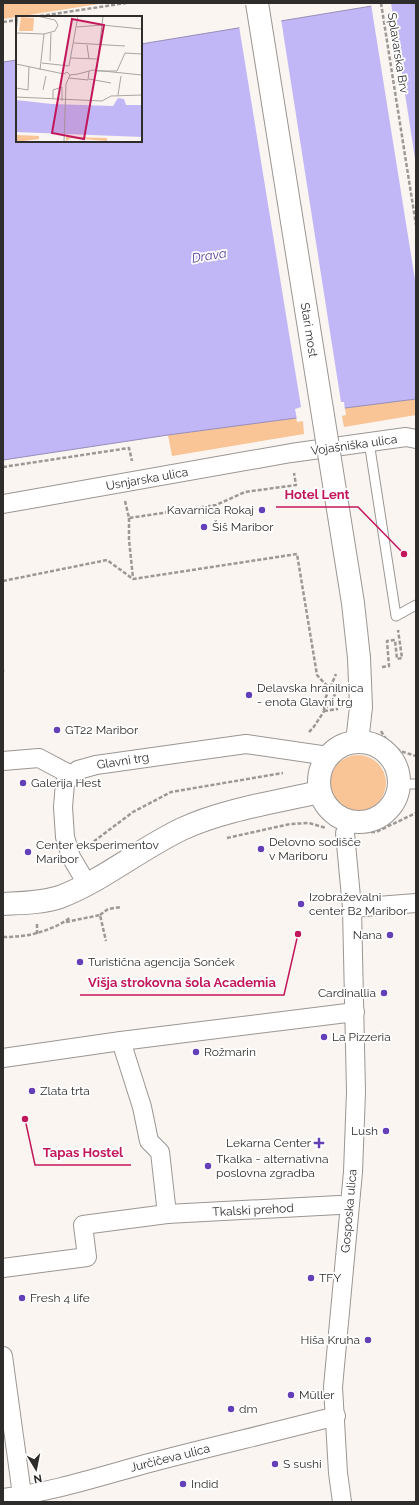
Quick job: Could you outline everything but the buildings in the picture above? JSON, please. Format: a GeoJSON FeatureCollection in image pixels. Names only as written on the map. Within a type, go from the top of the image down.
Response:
{"type":"FeatureCollection","features":[{"type":"Feature","properties":{"kind":"street","name":"Stari most"},"geometry":{"type":"LineString","coordinates":[[257,3],[353,603],[361,707],[357,742]]}},
{"type":"Feature","properties":{"kind":"street","name":"Vojašniška ulica"},"geometry":{"type":"LineString","coordinates":[[291,453],[406,437],[416,440]]}},
{"type":"Feature","properties":{"kind":"street","name":"Usnjarska ulica"},"geometry":{"type":"LineString","coordinates":[[3,504],[291,453]]}},
{"type":"Feature","properties":{"kind":"street"},"geometry":{"type":"LineString","coordinates":[[357,742],[374,745],[388,754],[408,784],[388,810],[376,818],[362,822],[343,820],[328,809],[319,792],[318,782],[322,764],[328,756],[341,746],[357,742]]}},
{"type":"Feature","properties":{"kind":"street","name":"Glavni trg"},"geometry":{"type":"LineString","coordinates":[[71,775],[78,770],[96,765],[246,744],[328,756]]}},
{"type":"Feature","properties":{"kind":"street"},"geometry":{"type":"LineString","coordinates":[[3,761],[39,758],[71,775],[65,783],[63,807],[65,837],[71,858],[87,884]]}},
{"type":"Feature","properties":{"kind":"street"},"geometry":{"type":"LineString","coordinates":[[3,904],[38,902],[59,897],[87,884],[160,840],[183,828],[221,815],[319,792]]}},
{"type":"Feature","properties":{"kind":"street"},"geometry":{"type":"LineString","coordinates":[[345,833],[352,914],[416,903]]}},
{"type":"Feature","properties":{"kind":"street","name":"Gosposka ulica"},"geometry":{"type":"LineString","coordinates":[[342,1502],[338,1473],[336,1416],[333,1387],[353,1172],[356,1092],[352,914]]}},
{"type":"Feature","properties":{"kind":"street"},"geometry":{"type":"LineString","coordinates":[[3,1058],[121,1041],[355,1012]]}},
{"type":"Feature","properties":{"kind":"street"},"geometry":{"type":"LineString","coordinates":[[121,1041],[142,1107],[148,1141],[160,1152],[167,1214]]}},
{"type":"Feature","properties":{"kind":"street","name":"Tkalski prehod"},"geometry":{"type":"LineString","coordinates":[[3,1268],[87,1257],[83,1225],[167,1214],[339,1206]]}},
{"type":"Feature","properties":{"kind":"street"},"geometry":{"type":"LineString","coordinates":[[3,1356],[23,1499]]}},
{"type":"Feature","properties":{"kind":"street","name":"Jurčičeva ulica"},"geometry":{"type":"LineString","coordinates":[[3,1498],[23,1499],[336,1416]]}},
{"type":"Feature","properties":{"kind":"lane"},"geometry":{"type":"LineString","coordinates":[[369,442],[396,616],[416,605]]}},
{"type":"Feature","properties":{"kind":"path"},"geometry":{"type":"LineString","coordinates":[[41,16],[126,3]]}},
{"type":"Feature","properties":{"kind":"path","name":"Splavarska Brv"},"geometry":{"type":"LineString","coordinates":[[381,3],[416,225]]}},
{"type":"Feature","properties":{"kind":"path"},"geometry":{"type":"LineString","coordinates":[[3,22],[16,20]]}},
{"type":"Feature","properties":{"kind":"path"},"geometry":{"type":"LineString","coordinates":[[3,467],[129,448],[128,540],[133,578]]}},
{"type":"Feature","properties":{"kind":"path"},"geometry":{"type":"LineString","coordinates":[[129,518],[216,505],[245,492],[296,485],[291,453]]}},
{"type":"Feature","properties":{"kind":"path"},"geometry":{"type":"LineString","coordinates":[[3,581],[107,560],[133,578],[297,554],[317,675],[329,688]]}},
{"type":"Feature","properties":{"kind":"path"},"geometry":{"type":"LineString","coordinates":[[389,666],[386,641],[395,640],[397,659],[402,658],[400,642]]}},
{"type":"Feature","properties":{"kind":"path"},"geometry":{"type":"LineString","coordinates":[[324,711],[325,699],[338,670]]}},
{"type":"Feature","properties":{"kind":"path"},"geometry":{"type":"LineString","coordinates":[[379,728],[388,744],[403,752],[416,756]]}},
{"type":"Feature","properties":{"kind":"path"},"geometry":{"type":"LineString","coordinates":[[71,858],[133,812],[171,792],[283,773]]}},
{"type":"Feature","properties":{"kind":"path"},"geometry":{"type":"LineString","coordinates":[[222,839],[290,824],[309,823],[345,833],[376,832],[416,813]]}},
{"type":"Feature","properties":{"kind":"path"},"geometry":{"type":"LineString","coordinates":[[64,922],[100,915],[108,909],[120,907]]}},
{"type":"Feature","properties":{"kind":"path"},"geometry":{"type":"LineString","coordinates":[[3,937],[17,937],[37,934],[53,928],[76,914]]}},
{"type":"Feature","properties":{"kind":"path"},"geometry":{"type":"LineString","coordinates":[[100,915],[106,941]]}},
{"type":"Feature","properties":{"kind":"shaded area"},"geometry":{"type":"Polygon","coordinates":[[[3,3],[105,3],[16,16],[3,19],[3,3]]]}},
{"type":"Feature","properties":{"kind":"shaded area"},"geometry":{"type":"Polygon","coordinates":[[[416,399],[416,415],[344,427],[342,416],[346,415],[345,408],[416,399]]]}},
{"type":"Feature","properties":{"kind":"shaded area"},"geometry":{"type":"Polygon","coordinates":[[[296,418],[297,422],[303,421],[304,434],[172,456],[168,435],[296,418]]]}},
{"type":"Feature","properties":{"kind":"shaded area"},"geometry":{"type":"Polygon","coordinates":[[[358,755],[373,760],[381,768],[386,783],[381,798],[373,806],[358,811],[343,806],[335,798],[330,783],[335,768],[343,760],[358,755]]]}},
{"type":"Feature","properties":{"kind":"water","name":"Drava"},"geometry":{"type":"Polygon","coordinates":[[[390,3],[416,3],[416,399],[345,408],[296,418],[168,435],[3,460],[3,62],[16,60],[16,142],[142,142],[142,44],[390,3]]]}},
{"type":"Feature","properties":{"kind":"pier"},"geometry":{"type":"Polygon","coordinates":[[[391,3],[416,165],[416,286],[371,4],[391,3]]]}},
{"type":"Feature","properties":{"kind":"pier"},"geometry":{"type":"Polygon","coordinates":[[[281,19],[341,402],[344,402],[345,410],[297,420],[295,409],[301,407],[239,26],[281,19]]]}},
{"type":"Feature","properties":{"kind":"place","name":"Kavarnica Rokaj"},"geometry":{"type":"Point","coordinates":[262,510]}},
{"type":"Feature","properties":{"kind":"place","name":"Šiš Maribor"},"geometry":{"type":"Point","coordinates":[204,527]}},
{"type":"Feature","properties":{"kind":"place","name":"Hotel Lent"},"geometry":{"type":"Point","coordinates":[404,554]}},
{"type":"Feature","properties":{"kind":"place","name":"Delavska hranilnica - enota Glavni trg"},"geometry":{"type":"Point","coordinates":[249,695]}},
{"type":"Feature","properties":{"kind":"place","name":"GT22 Maribor"},"geometry":{"type":"Point","coordinates":[57,730]}},
{"type":"Feature","properties":{"kind":"place","name":"Galerija Hest"},"geometry":{"type":"Point","coordinates":[23,783]}},
{"type":"Feature","properties":{"kind":"place","name":"Delovno sodišče v Mariboru"},"geometry":{"type":"Point","coordinates":[261,849]}},
{"type":"Feature","properties":{"kind":"place","name":"Center eksperimentov Maribor"},"geometry":{"type":"Point","coordinates":[28,852]}},
{"type":"Feature","properties":{"kind":"place","name":"Izobraževalni center B2 Maribor"},"geometry":{"type":"Point","coordinates":[301,904]}},
{"type":"Feature","properties":{"kind":"place","name":"Višja strokovna šola Academia"},"geometry":{"type":"Point","coordinates":[298,934]}},
{"type":"Feature","properties":{"kind":"place","name":"Nana"},"geometry":{"type":"Point","coordinates":[390,935]}},
{"type":"Feature","properties":{"kind":"place","name":"Turistična agencija Sonček"},"geometry":{"type":"Point","coordinates":[80,962]}},
{"type":"Feature","properties":{"kind":"place","name":"Cardinallia"},"geometry":{"type":"Point","coordinates":[384,993]}},
{"type":"Feature","properties":{"kind":"place","name":"La Pizzeria"},"geometry":{"type":"Point","coordinates":[324,1037]}},
{"type":"Feature","properties":{"kind":"place","name":"Rožmarin"},"geometry":{"type":"Point","coordinates":[196,1052]}},
{"type":"Feature","properties":{"kind":"place","name":"Zlata trta"},"geometry":{"type":"Point","coordinates":[32,1091]}},
{"type":"Feature","properties":{"kind":"place","name":"Tapas Hostel"},"geometry":{"type":"Point","coordinates":[25,1119]}},
{"type":"Feature","properties":{"kind":"place","name":"Lush"},"geometry":{"type":"Point","coordinates":[386,1131]}},
{"type":"Feature","properties":{"kind":"place","name":"Lekarna Center"},"geometry":{"type":"Point","coordinates":[319,1143]}},
{"type":"Feature","properties":{"kind":"place","name":"Tkalka - alternativna poslovna zgradba"},"geometry":{"type":"Point","coordinates":[208,1166]}},
{"type":"Feature","properties":{"kind":"place","name":"TFY"},"geometry":{"type":"Point","coordinates":[311,1278]}},
{"type":"Feature","properties":{"kind":"place","name":"Fresh 4 life"},"geometry":{"type":"Point","coordinates":[22,1298]}},
{"type":"Feature","properties":{"kind":"place","name":"Hiša Kruha"},"geometry":{"type":"Point","coordinates":[368,1340]}},
{"type":"Feature","properties":{"kind":"place","name":"Müller"},"geometry":{"type":"Point","coordinates":[291,1395]}},
{"type":"Feature","properties":{"kind":"place","name":"dm"},"geometry":{"type":"Point","coordinates":[231,1409]}},
{"type":"Feature","properties":{"kind":"place","name":"S sushi"},"geometry":{"type":"Point","coordinates":[275,1464]}},
{"type":"Feature","properties":{"kind":"place","name":"Indid"},"geometry":{"type":"Point","coordinates":[183,1484]}}]}
